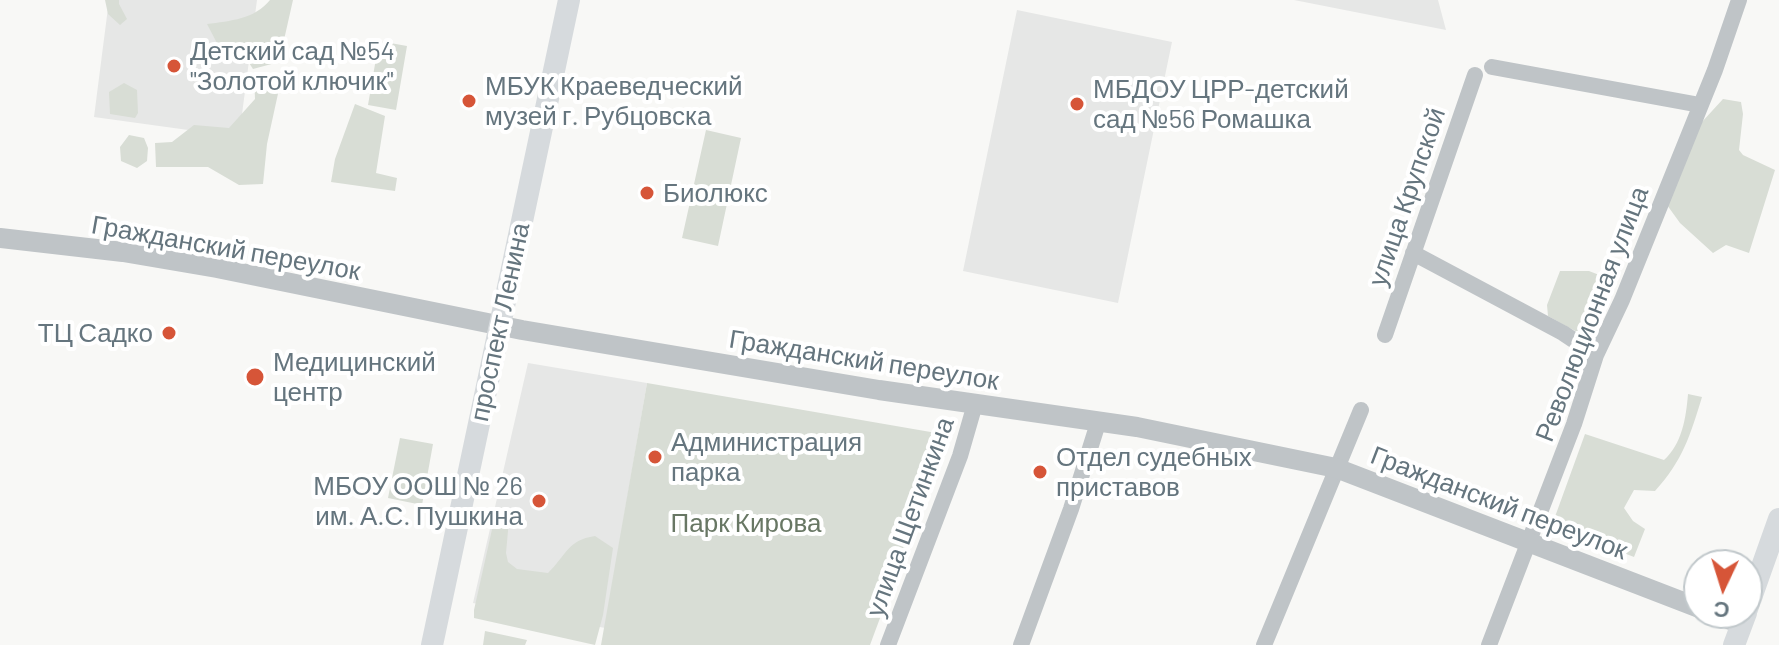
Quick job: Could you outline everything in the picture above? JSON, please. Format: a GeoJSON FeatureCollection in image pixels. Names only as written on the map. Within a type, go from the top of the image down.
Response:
{"type":"FeatureCollection","features":[{"type":"Feature","properties":{"kind":"main road","name":"проспект Ленина"},"geometry":{"type":"LineString","coordinates":[[432,645],[569,0]]}},
{"type":"Feature","properties":{"kind":"main road"},"geometry":{"type":"LineString","coordinates":[[1763,564],[1779,519]]}},
{"type":"Feature","properties":{"kind":"street","name":"Революционная улица"},"geometry":{"type":"LineString","coordinates":[[1489,645],[1574,424],[1596,355],[1622,300],[1715,70],[1739,0]]}},
{"type":"Feature","properties":{"kind":"street"},"geometry":{"type":"LineString","coordinates":[[1492,67],[1700,105]]}},
{"type":"Feature","properties":{"kind":"street","name":"улица Крупской"},"geometry":{"type":"LineString","coordinates":[[1385,335],[1475,75]]}},
{"type":"Feature","properties":{"kind":"street","name":"Гражданский переулок"},"geometry":{"type":"LineString","coordinates":[[0,238],[123,252],[205,266],[499,326],[975,404],[1173,433],[1336,468],[1683,602]]}},
{"type":"Feature","properties":{"kind":"street"},"geometry":{"type":"LineString","coordinates":[[1413,253],[1563,333],[1596,355]]}},
{"type":"Feature","properties":{"kind":"street","name":"улица Щетинкина"},"geometry":{"type":"LineString","coordinates":[[888,645],[960,456],[975,404]]}},
{"type":"Feature","properties":{"kind":"street"},"geometry":{"type":"LineString","coordinates":[[1264,645],[1361,410]]}},
{"type":"Feature","properties":{"kind":"street"},"geometry":{"type":"LineString","coordinates":[[1021,645],[1071,509],[1098,423]]}},
{"type":"Feature","properties":{"kind":"shaded area","name":"Детский сад №54 \"Золотой ключик\""},"geometry":{"type":"Polygon","coordinates":[[[109,0],[257,0],[239,137],[94,117],[109,0]]]}},
{"type":"Feature","properties":{"kind":"shaded area"},"geometry":{"type":"Polygon","coordinates":[[[1294,0],[1438,0],[1446,30],[1294,0]]]}},
{"type":"Feature","properties":{"kind":"shaded area"},"geometry":{"type":"Polygon","coordinates":[[[1017,10],[1172,42],[1118,303],[963,271],[1017,10]]]}},
{"type":"Feature","properties":{"kind":"shaded area"},"geometry":{"type":"Polygon","coordinates":[[[528,363],[647,383],[605,628],[473,603],[528,363]]]}},
{"type":"Feature","properties":{"kind":"green space"},"geometry":{"type":"Polygon","coordinates":[[[105,0],[119,0],[127,19],[120,25],[108,14],[105,0]]]}},
{"type":"Feature","properties":{"kind":"green space"},"geometry":{"type":"Polygon","coordinates":[[[270,0],[293,0],[279,62],[253,69],[240,49],[218,45],[207,24],[250,15],[270,0]]]}},
{"type":"Feature","properties":{"kind":"green space"},"geometry":{"type":"Polygon","coordinates":[[[379,41],[407,46],[396,110],[368,105],[379,41]]]}},
{"type":"Feature","properties":{"kind":"green space"},"geometry":{"type":"Polygon","coordinates":[[[254,74],[281,80],[267,144],[263,184],[239,185],[208,167],[156,167],[155,143],[172,142],[194,125],[229,128],[255,99],[254,74]]]}},
{"type":"Feature","properties":{"kind":"green space"},"geometry":{"type":"Polygon","coordinates":[[[124,83],[137,90],[138,113],[135,118],[110,114],[109,92],[124,83]]]}},
{"type":"Feature","properties":{"kind":"green space"},"geometry":{"type":"Polygon","coordinates":[[[1723,99],[1741,102],[1743,114],[1739,150],[1743,155],[1775,170],[1749,253],[1726,245],[1713,253],[1680,223],[1667,205],[1701,123],[1723,99]]]}},
{"type":"Feature","properties":{"kind":"green space"},"geometry":{"type":"Polygon","coordinates":[[[355,104],[385,116],[376,173],[397,178],[395,191],[331,182],[335,159],[355,104]]]}},
{"type":"Feature","properties":{"kind":"green space"},"geometry":{"type":"Polygon","coordinates":[[[706,130],[741,138],[718,246],[682,238],[706,130]]]}},
{"type":"Feature","properties":{"kind":"green space"},"geometry":{"type":"Polygon","coordinates":[[[129,135],[144,138],[148,148],[147,161],[137,168],[121,161],[120,147],[129,135]]]}},
{"type":"Feature","properties":{"kind":"green space"},"geometry":{"type":"Polygon","coordinates":[[[1560,271],[1589,271],[1612,280],[1601,315],[1588,338],[1548,316],[1547,305],[1560,271]]]}},
{"type":"Feature","properties":{"kind":"green space","name":"Парк Кирова"},"geometry":{"type":"Polygon","coordinates":[[[647,383],[948,435],[870,645],[601,645],[647,383]]]}},
{"type":"Feature","properties":{"kind":"green space"},"geometry":{"type":"Polygon","coordinates":[[[1688,394],[1702,397],[1679,458],[1655,491],[1634,490],[1624,508],[1633,521],[1645,529],[1634,557],[1552,525],[1585,434],[1664,460],[1679,438],[1688,394]]]}},
{"type":"Feature","properties":{"kind":"green space"},"geometry":{"type":"Polygon","coordinates":[[[400,438],[433,444],[422,505],[388,498],[400,438]]]}},
{"type":"Feature","properties":{"kind":"green space"},"geometry":{"type":"Polygon","coordinates":[[[497,507],[510,509],[506,553],[508,562],[517,569],[548,573],[578,541],[595,536],[613,548],[595,645],[474,618],[497,507]]]}},
{"type":"Feature","properties":{"kind":"green space"},"geometry":{"type":"Polygon","coordinates":[[[485,631],[527,640],[525,645],[483,645],[485,631]]]}},
{"type":"Feature","properties":{"kind":"place","name":"Детский сад №54 \"Золотой ключик\""},"geometry":{"type":"Point","coordinates":[174,66]}},
{"type":"Feature","properties":{"kind":"place","name":"МБУК Краеведческий музей г. Рубцовска"},"geometry":{"type":"Point","coordinates":[469,101]}},
{"type":"Feature","properties":{"kind":"place","name":"МБДОУ ЦРР-детский сад №56 Ромашка"},"geometry":{"type":"Point","coordinates":[1077,104]}},
{"type":"Feature","properties":{"kind":"place","name":"Биолюкс"},"geometry":{"type":"Point","coordinates":[647,193]}},
{"type":"Feature","properties":{"kind":"place","name":"ТЦ Садко"},"geometry":{"type":"Point","coordinates":[169,333]}},
{"type":"Feature","properties":{"kind":"place","name":"Медицинский центр"},"geometry":{"type":"Point","coordinates":[255,377]}},
{"type":"Feature","properties":{"kind":"place","name":"Администрация парка"},"geometry":{"type":"Point","coordinates":[655,457]}},
{"type":"Feature","properties":{"kind":"place","name":"Отдел судебных приставов"},"geometry":{"type":"Point","coordinates":[1040,472]}},
{"type":"Feature","properties":{"kind":"place","name":"МБОУ ООШ № 26 им. А.С. Пушкина"},"geometry":{"type":"Point","coordinates":[539,501]}}]}
